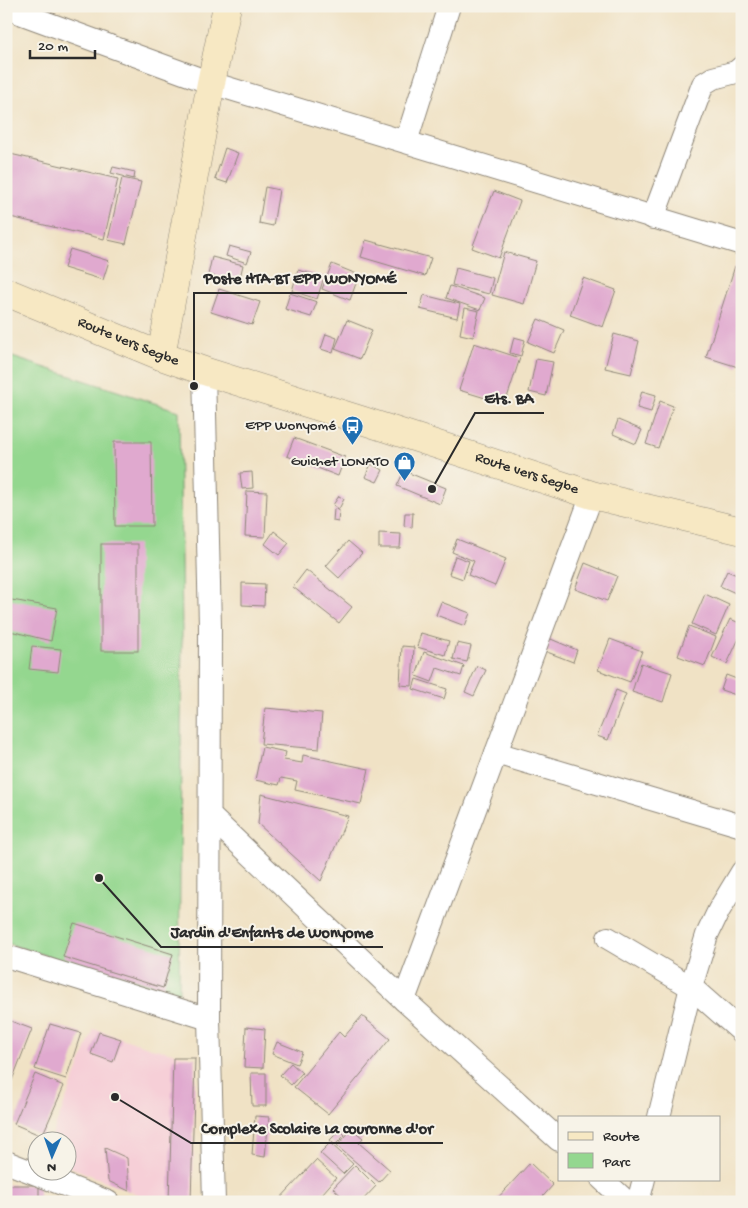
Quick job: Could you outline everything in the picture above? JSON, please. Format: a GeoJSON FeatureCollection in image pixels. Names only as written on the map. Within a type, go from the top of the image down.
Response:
{"type":"FeatureCollection","features":[{"type":"Feature","properties":{"kind":"main road"},"geometry":{"type":"LineString","coordinates":[[162,356],[211,83],[227,6]]}},
{"type":"Feature","properties":{"kind":"main road","name":"Route vers Segbe"},"geometry":{"type":"LineString","coordinates":[[6,292],[162,356],[204,371],[592,495],[742,531]]}},
{"type":"Feature","properties":{"kind":"street"},"geometry":{"type":"LineString","coordinates":[[406,142],[449,6]]}},
{"type":"Feature","properties":{"kind":"street"},"geometry":{"type":"LineString","coordinates":[[6,8],[211,83],[742,244]]}},
{"type":"Feature","properties":{"kind":"street"},"geometry":{"type":"LineString","coordinates":[[653,218],[703,84],[713,78],[736,72],[742,67]]}},
{"type":"Feature","properties":{"kind":"street"},"geometry":{"type":"LineString","coordinates":[[204,371],[210,626],[209,1019],[214,1202]]}},
{"type":"Feature","properties":{"kind":"street"},"geometry":{"type":"LineString","coordinates":[[404,1000],[592,495]]}},
{"type":"Feature","properties":{"kind":"street"},"geometry":{"type":"LineString","coordinates":[[496,753],[742,826]]}},
{"type":"Feature","properties":{"kind":"street"},"geometry":{"type":"LineString","coordinates":[[210,816],[404,1000],[558,1139]]}},
{"type":"Feature","properties":{"kind":"street"},"geometry":{"type":"LineString","coordinates":[[658,1116],[691,987],[707,935],[719,910],[742,872]]}},
{"type":"Feature","properties":{"kind":"street"},"geometry":{"type":"LineString","coordinates":[[608,938],[691,987],[742,1032]]}},
{"type":"Feature","properties":{"kind":"street"},"geometry":{"type":"LineString","coordinates":[[6,956],[209,1019]]}},
{"type":"Feature","properties":{"kind":"street"},"geometry":{"type":"LineString","coordinates":[[6,1162],[108,1202]]}},
{"type":"Feature","properties":{"kind":"street"},"geometry":{"type":"LineString","coordinates":[[603,1180],[627,1202]]}},
{"type":"Feature","properties":{"kind":"street"},"geometry":{"type":"LineString","coordinates":[[638,1202],[644,1180]]}},
{"type":"Feature","properties":{"kind":"shaded area"},"geometry":{"type":"Polygon","coordinates":[[[94,1029],[151,1048],[195,1058],[193,1202],[156,1202],[78,1170],[78,1130],[54,1130],[94,1029]]]}},
{"type":"Feature","properties":{"kind":"green space"},"geometry":{"type":"Polygon","coordinates":[[[6,355],[179,411],[182,631],[179,997],[6,943],[6,355]]]}},
{"type":"Feature","properties":{"kind":"building"},"geometry":{"type":"Polygon","coordinates":[[[225,148],[238,153],[227,183],[215,179],[225,148]]]}},
{"type":"Feature","properties":{"kind":"building"},"geometry":{"type":"Polygon","coordinates":[[[6,153],[118,179],[104,239],[6,216],[6,153]]]}},
{"type":"Feature","properties":{"kind":"building"},"geometry":{"type":"Polygon","coordinates":[[[113,167],[135,172],[134,179],[111,173],[113,167]]]}},
{"type":"Feature","properties":{"kind":"building"},"geometry":{"type":"Polygon","coordinates":[[[122,178],[141,182],[126,244],[108,240],[122,178]]]}},
{"type":"Feature","properties":{"kind":"building"},"geometry":{"type":"Polygon","coordinates":[[[265,187],[279,190],[273,226],[259,223],[265,187]]]}},
{"type":"Feature","properties":{"kind":"building"},"geometry":{"type":"Polygon","coordinates":[[[494,191],[520,201],[499,258],[472,248],[494,191]]]}},
{"type":"Feature","properties":{"kind":"building"},"geometry":{"type":"Polygon","coordinates":[[[366,240],[431,258],[425,276],[361,257],[366,240]]]}},
{"type":"Feature","properties":{"kind":"building"},"geometry":{"type":"Polygon","coordinates":[[[229,246],[251,252],[247,263],[226,256],[229,246]]]}},
{"type":"Feature","properties":{"kind":"building"},"geometry":{"type":"Polygon","coordinates":[[[70,249],[109,261],[103,280],[64,268],[70,249]]]}},
{"type":"Feature","properties":{"kind":"building"},"geometry":{"type":"Polygon","coordinates":[[[504,252],[536,261],[524,304],[492,295],[504,252]]]}},
{"type":"Feature","properties":{"kind":"building"},"geometry":{"type":"Polygon","coordinates":[[[212,257],[243,265],[239,282],[208,275],[212,257]]]}},
{"type":"Feature","properties":{"kind":"building"},"geometry":{"type":"Polygon","coordinates":[[[332,264],[359,275],[350,300],[322,289],[332,264]]]}},
{"type":"Feature","properties":{"kind":"building"},"geometry":{"type":"Polygon","coordinates":[[[735,266],[742,268],[742,355],[738,367],[706,357],[735,266]]]}},
{"type":"Feature","properties":{"kind":"building"},"geometry":{"type":"Polygon","coordinates":[[[456,268],[493,278],[489,294],[452,285],[456,268]]]}},
{"type":"Feature","properties":{"kind":"building"},"geometry":{"type":"Polygon","coordinates":[[[298,270],[324,277],[317,299],[292,291],[298,270]]]}},
{"type":"Feature","properties":{"kind":"building"},"geometry":{"type":"Polygon","coordinates":[[[583,278],[616,290],[603,327],[570,315],[583,278]]]}},
{"type":"Feature","properties":{"kind":"building"},"geometry":{"type":"Polygon","coordinates":[[[450,286],[485,298],[480,310],[446,298],[450,286]]]}},
{"type":"Feature","properties":{"kind":"building"},"geometry":{"type":"Polygon","coordinates":[[[219,289],[260,302],[252,325],[211,312],[219,289]]]}},
{"type":"Feature","properties":{"kind":"building"},"geometry":{"type":"Polygon","coordinates":[[[290,293],[317,302],[311,317],[285,309],[290,293]]]}},
{"type":"Feature","properties":{"kind":"building"},"geometry":{"type":"Polygon","coordinates":[[[424,295],[460,304],[457,318],[420,309],[424,295]]]}},
{"type":"Feature","properties":{"kind":"building"},"geometry":{"type":"Polygon","coordinates":[[[465,308],[479,311],[473,337],[460,334],[465,308]]]}},
{"type":"Feature","properties":{"kind":"building"},"geometry":{"type":"Polygon","coordinates":[[[538,319],[564,330],[554,353],[528,342],[538,319]]]}},
{"type":"Feature","properties":{"kind":"building"},"geometry":{"type":"Polygon","coordinates":[[[347,320],[372,330],[360,359],[335,349],[347,320]]]}},
{"type":"Feature","properties":{"kind":"building"},"geometry":{"type":"Polygon","coordinates":[[[326,334],[337,338],[333,353],[321,349],[326,334]]]}},
{"type":"Feature","properties":{"kind":"building"},"geometry":{"type":"Polygon","coordinates":[[[614,334],[639,341],[631,374],[605,368],[614,334]]]}},
{"type":"Feature","properties":{"kind":"building"},"geometry":{"type":"Polygon","coordinates":[[[514,337],[525,340],[521,356],[510,353],[514,337]]]}},
{"type":"Feature","properties":{"kind":"building"},"geometry":{"type":"Polygon","coordinates":[[[474,343],[520,358],[505,404],[459,390],[474,343]]]}},
{"type":"Feature","properties":{"kind":"building"},"geometry":{"type":"Polygon","coordinates":[[[536,359],[553,362],[546,396],[529,392],[536,359]]]}},
{"type":"Feature","properties":{"kind":"building"},"geometry":{"type":"Polygon","coordinates":[[[642,391],[656,395],[651,412],[637,408],[642,391]]]}},
{"type":"Feature","properties":{"kind":"building"},"geometry":{"type":"Polygon","coordinates":[[[660,401],[673,406],[658,448],[646,444],[660,401]]]}},
{"type":"Feature","properties":{"kind":"building"},"geometry":{"type":"Polygon","coordinates":[[[618,420],[642,430],[636,444],[613,434],[618,420]]]}},
{"type":"Feature","properties":{"kind":"building"},"geometry":{"type":"Polygon","coordinates":[[[294,438],[345,457],[338,476],[287,456],[294,438]]]}},
{"type":"Feature","properties":{"kind":"building"},"geometry":{"type":"Polygon","coordinates":[[[114,442],[151,442],[152,526],[115,526],[114,442]]]}},
{"type":"Feature","properties":{"kind":"building"},"geometry":{"type":"Polygon","coordinates":[[[371,464],[383,470],[377,482],[365,477],[371,464]]]}},
{"type":"Feature","properties":{"kind":"building"},"geometry":{"type":"Polygon","coordinates":[[[404,471],[446,488],[440,504],[397,486],[404,471]]]}},
{"type":"Feature","properties":{"kind":"building"},"geometry":{"type":"Polygon","coordinates":[[[252,472],[253,488],[242,489],[240,473],[252,472]]]}},
{"type":"Feature","properties":{"kind":"building"},"geometry":{"type":"Polygon","coordinates":[[[247,491],[267,492],[265,537],[245,536],[247,491]]]}},
{"type":"Feature","properties":{"kind":"building"},"geometry":{"type":"Polygon","coordinates":[[[339,496],[344,499],[339,509],[333,505],[339,496]]]}},
{"type":"Feature","properties":{"kind":"building"},"geometry":{"type":"Polygon","coordinates":[[[334,509],[339,510],[338,522],[333,521],[334,509]]]}},
{"type":"Feature","properties":{"kind":"building"},"geometry":{"type":"Polygon","coordinates":[[[405,513],[413,513],[412,527],[404,526],[405,513]]]}},
{"type":"Feature","properties":{"kind":"building"},"geometry":{"type":"Polygon","coordinates":[[[274,531],[289,543],[279,555],[265,544],[274,531]]]}},
{"type":"Feature","properties":{"kind":"building"},"geometry":{"type":"Polygon","coordinates":[[[379,533],[401,534],[400,548],[379,548],[379,533]]]}},
{"type":"Feature","properties":{"kind":"building"},"geometry":{"type":"Polygon","coordinates":[[[457,539],[506,559],[495,586],[468,575],[474,561],[452,552],[457,539]]]}},
{"type":"Feature","properties":{"kind":"building"},"geometry":{"type":"Polygon","coordinates":[[[348,541],[362,553],[339,578],[326,566],[348,541]]]}},
{"type":"Feature","properties":{"kind":"building"},"geometry":{"type":"Polygon","coordinates":[[[101,544],[138,544],[138,651],[101,651],[101,544]]]}},
{"type":"Feature","properties":{"kind":"building"},"geometry":{"type":"Polygon","coordinates":[[[455,556],[469,561],[463,579],[449,574],[455,556]]]}},
{"type":"Feature","properties":{"kind":"building"},"geometry":{"type":"Polygon","coordinates":[[[585,563],[617,576],[607,601],[575,589],[585,563]]]}},
{"type":"Feature","properties":{"kind":"building"},"geometry":{"type":"Polygon","coordinates":[[[306,570],[352,607],[339,623],[293,587],[306,570]]]}},
{"type":"Feature","properties":{"kind":"building"},"geometry":{"type":"Polygon","coordinates":[[[727,571],[742,577],[742,596],[720,586],[727,571]]]}},
{"type":"Feature","properties":{"kind":"building"},"geometry":{"type":"Polygon","coordinates":[[[242,583],[265,584],[264,606],[242,605],[242,583]]]}},
{"type":"Feature","properties":{"kind":"building"},"geometry":{"type":"Polygon","coordinates":[[[705,594],[729,605],[716,635],[692,624],[705,594]]]}},
{"type":"Feature","properties":{"kind":"building"},"geometry":{"type":"Polygon","coordinates":[[[6,599],[57,608],[51,641],[6,630],[6,599]]]}},
{"type":"Feature","properties":{"kind":"building"},"geometry":{"type":"Polygon","coordinates":[[[441,602],[470,613],[465,626],[436,615],[441,602]]]}},
{"type":"Feature","properties":{"kind":"building"},"geometry":{"type":"Polygon","coordinates":[[[730,619],[742,624],[742,632],[727,664],[712,657],[730,619]]]}},
{"type":"Feature","properties":{"kind":"building"},"geometry":{"type":"Polygon","coordinates":[[[689,626],[716,637],[705,666],[678,656],[689,626]]]}},
{"type":"Feature","properties":{"kind":"building"},"geometry":{"type":"Polygon","coordinates":[[[421,633],[449,641],[445,655],[417,647],[421,633]]]}},
{"type":"Feature","properties":{"kind":"building"},"geometry":{"type":"Polygon","coordinates":[[[546,637],[577,650],[573,662],[542,650],[546,637]]]}},
{"type":"Feature","properties":{"kind":"building"},"geometry":{"type":"Polygon","coordinates":[[[610,639],[642,651],[630,682],[598,670],[610,639]]]}},
{"type":"Feature","properties":{"kind":"building"},"geometry":{"type":"Polygon","coordinates":[[[457,643],[471,646],[467,662],[453,659],[457,643]]]}},
{"type":"Feature","properties":{"kind":"building"},"geometry":{"type":"Polygon","coordinates":[[[32,646],[61,649],[58,672],[29,669],[32,646]]]}},
{"type":"Feature","properties":{"kind":"building"},"geometry":{"type":"Polygon","coordinates":[[[402,646],[414,647],[412,686],[400,685],[402,646]]]}},
{"type":"Feature","properties":{"kind":"building"},"geometry":{"type":"Polygon","coordinates":[[[424,652],[464,666],[461,676],[437,668],[432,682],[416,676],[424,652]]]}},
{"type":"Feature","properties":{"kind":"building"},"geometry":{"type":"Polygon","coordinates":[[[641,663],[672,673],[663,702],[632,692],[641,663]]]}},
{"type":"Feature","properties":{"kind":"building"},"geometry":{"type":"Polygon","coordinates":[[[477,666],[486,670],[474,696],[465,692],[477,666]]]}},
{"type":"Feature","properties":{"kind":"building"},"geometry":{"type":"Polygon","coordinates":[[[726,675],[742,681],[742,697],[721,690],[726,675]]]}},
{"type":"Feature","properties":{"kind":"building"},"geometry":{"type":"Polygon","coordinates":[[[416,679],[447,689],[444,699],[413,689],[416,679]]]}},
{"type":"Feature","properties":{"kind":"building"},"geometry":{"type":"Polygon","coordinates":[[[616,690],[626,694],[608,740],[597,736],[616,690]]]}},
{"type":"Feature","properties":{"kind":"building"},"geometry":{"type":"Polygon","coordinates":[[[265,708],[322,713],[319,749],[261,744],[265,708]]]}},
{"type":"Feature","properties":{"kind":"building"},"geometry":{"type":"Polygon","coordinates":[[[262,747],[286,752],[284,760],[302,763],[303,755],[369,769],[361,804],[295,790],[297,781],[281,778],[279,785],[255,780],[262,747]]]}},
{"type":"Feature","properties":{"kind":"building"},"geometry":{"type":"Polygon","coordinates":[[[261,794],[348,816],[321,881],[258,824],[261,794]]]}},
{"type":"Feature","properties":{"kind":"building"},"geometry":{"type":"Polygon","coordinates":[[[74,923],[173,954],[163,988],[63,957],[74,923]]]}},
{"type":"Feature","properties":{"kind":"building"},"geometry":{"type":"Polygon","coordinates":[[[362,1016],[390,1039],[328,1114],[294,1087],[339,1032],[344,1037],[362,1016]]]}},
{"type":"Feature","properties":{"kind":"building"},"geometry":{"type":"Polygon","coordinates":[[[8,1020],[32,1029],[9,1088],[6,1087],[6,1024],[8,1020]]]}},
{"type":"Feature","properties":{"kind":"building"},"geometry":{"type":"Polygon","coordinates":[[[50,1024],[81,1033],[66,1079],[35,1069],[50,1024]]]}},
{"type":"Feature","properties":{"kind":"building"},"geometry":{"type":"Polygon","coordinates":[[[246,1027],[265,1029],[263,1068],[244,1067],[246,1027]]]}},
{"type":"Feature","properties":{"kind":"building"},"geometry":{"type":"Polygon","coordinates":[[[99,1032],[121,1039],[113,1062],[91,1054],[99,1032]]]}},
{"type":"Feature","properties":{"kind":"building"},"geometry":{"type":"Polygon","coordinates":[[[277,1042],[302,1052],[297,1064],[272,1054],[277,1042]]]}},
{"type":"Feature","properties":{"kind":"building"},"geometry":{"type":"Polygon","coordinates":[[[173,1058],[195,1058],[191,1202],[169,1202],[173,1058]]]}},
{"type":"Feature","properties":{"kind":"building"},"geometry":{"type":"Polygon","coordinates":[[[291,1063],[302,1073],[291,1085],[280,1075],[291,1063]]]}},
{"type":"Feature","properties":{"kind":"building"},"geometry":{"type":"Polygon","coordinates":[[[251,1073],[266,1073],[266,1106],[252,1106],[251,1073]]]}},
{"type":"Feature","properties":{"kind":"building"},"geometry":{"type":"Polygon","coordinates":[[[35,1074],[64,1086],[45,1130],[28,1130],[14,1124],[35,1074]]]}},
{"type":"Feature","properties":{"kind":"building"},"geometry":{"type":"Polygon","coordinates":[[[255,1116],[269,1117],[265,1157],[252,1155],[255,1116]]]}},
{"type":"Feature","properties":{"kind":"building"},"geometry":{"type":"Polygon","coordinates":[[[352,1129],[363,1138],[359,1143],[390,1170],[379,1182],[337,1146],[352,1129]]]}},
{"type":"Feature","properties":{"kind":"building"},"geometry":{"type":"Polygon","coordinates":[[[340,1130],[345,1135],[335,1145],[330,1140],[340,1130]]]}},
{"type":"Feature","properties":{"kind":"building"},"geometry":{"type":"Polygon","coordinates":[[[330,1143],[353,1164],[343,1174],[320,1153],[330,1143]]]}},
{"type":"Feature","properties":{"kind":"building"},"geometry":{"type":"Polygon","coordinates":[[[105,1148],[127,1158],[129,1191],[108,1181],[105,1148]]]}},
{"type":"Feature","properties":{"kind":"building"},"geometry":{"type":"Polygon","coordinates":[[[316,1160],[336,1178],[315,1202],[277,1202],[316,1160]]]}},
{"type":"Feature","properties":{"kind":"building"},"geometry":{"type":"Polygon","coordinates":[[[530,1163],[553,1185],[538,1202],[494,1202],[530,1163]]]}},
{"type":"Feature","properties":{"kind":"building"},"geometry":{"type":"Polygon","coordinates":[[[355,1165],[376,1186],[361,1202],[348,1202],[333,1188],[355,1165]]]}},
{"type":"Feature","properties":{"kind":"building"},"geometry":{"type":"Polygon","coordinates":[[[6,1185],[39,1185],[39,1202],[6,1202],[6,1185]]]}},
{"type":"Feature","properties":{"kind":"place","name":"Poste HTA-BT EPP WONYOMÉ"},"geometry":{"type":"Point","coordinates":[194,386]}},
{"type":"Feature","properties":{"kind":"place","name":"EPP Wonyomé"},"geometry":{"type":"Point","coordinates":[352,445]}},
{"type":"Feature","properties":{"kind":"place","name":"Guichet LONATO"},"geometry":{"type":"Point","coordinates":[405,481]}},
{"type":"Feature","properties":{"kind":"place","name":"Ets. BA"},"geometry":{"type":"Point","coordinates":[432,489]}},
{"type":"Feature","properties":{"kind":"place","name":"Jardin d'Enfants de Wonyome"},"geometry":{"type":"Point","coordinates":[99,878]}},
{"type":"Feature","properties":{"kind":"place","name":"Complexe Scolaire La couronne d'or"},"geometry":{"type":"Point","coordinates":[115,1097]}}]}
